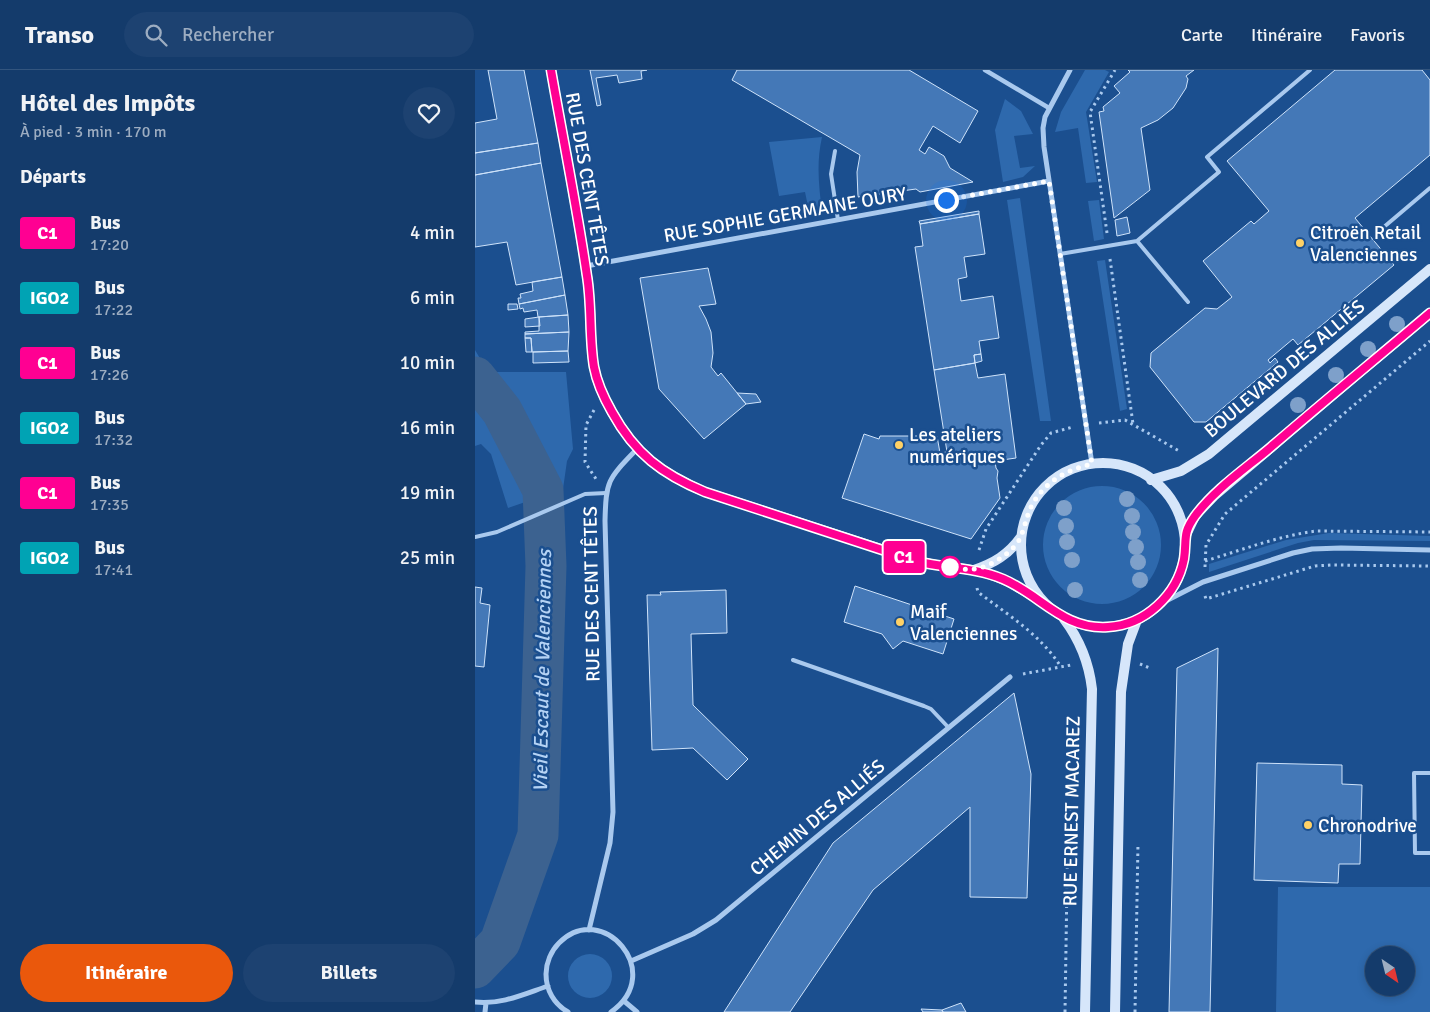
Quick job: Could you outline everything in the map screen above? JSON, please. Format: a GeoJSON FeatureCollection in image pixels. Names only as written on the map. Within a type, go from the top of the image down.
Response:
{"type":"FeatureCollection","features":[{"type":"Feature","properties":{"kind":"main road","name":"RUE DES CENT TÊTES"},"geometry":{"type":"LineString","coordinates":[[551,70],[586,266],[594,368],[603,394],[618,423],[637,449]]}},
{"type":"Feature","properties":{"kind":"main road","name":"BOULEVARD DES ALLIÉS"},"geometry":{"type":"LineString","coordinates":[[1151,480],[1181,471],[1209,454],[1430,269]]}},
{"type":"Feature","properties":{"kind":"main road"},"geometry":{"type":"LineString","coordinates":[[1184,538],[1195,516],[1212,498],[1430,313]]}},
{"type":"Feature","properties":{"kind":"main road"},"geometry":{"type":"LineString","coordinates":[[637,449],[665,472],[705,492],[919,562],[973,570],[1005,580],[1064,618],[1081,625],[1100,627],[1119,626],[1137,620],[1159,605],[1177,580],[1184,559],[1184,538],[1180,518],[1171,501],[1151,480],[1143,474],[1123,466],[1092,464],[1073,469],[1047,485],[1030,509],[1021,537],[1021,556],[1026,574],[1034,590],[1045,604]]}},
{"type":"Feature","properties":{"kind":"main road"},"geometry":{"type":"LineString","coordinates":[[973,570],[997,560],[1010,551],[1021,537]]}},
{"type":"Feature","properties":{"kind":"main road","name":"RUE ERNEST MACAREZ"},"geometry":{"type":"LineString","coordinates":[[1064,618],[1075,634],[1084,655],[1091,677],[1092,689],[1085,1012]]}},
{"type":"Feature","properties":{"kind":"main road"},"geometry":{"type":"LineString","coordinates":[[1115,1012],[1121,692],[1128,644],[1137,620]]}},
{"type":"Feature","properties":{"kind":"street"},"geometry":{"type":"LineString","coordinates":[[985,70],[1049,108]]}},
{"type":"Feature","properties":{"kind":"street"},"geometry":{"type":"LineString","coordinates":[[1071,70],[1049,108],[1043,128],[1049,181],[1092,464]]}},
{"type":"Feature","properties":{"kind":"street","name":"RUE SOPHIE GERMAINE OURY"},"geometry":{"type":"LineString","coordinates":[[586,266],[1049,181]]}},
{"type":"Feature","properties":{"kind":"street","name":"RUE DES CENT TÊTES"},"geometry":{"type":"LineString","coordinates":[[589,930],[610,843],[613,812],[605,521],[606,493],[609,481],[615,472],[637,449]]}},
{"type":"Feature","properties":{"kind":"street"},"geometry":{"type":"LineString","coordinates":[[1159,605],[1203,582],[1293,553],[1312,549],[1430,550]]}},
{"type":"Feature","properties":{"kind":"street","name":"CHEMIN DES ALLIÉS"},"geometry":{"type":"LineString","coordinates":[[631,961],[693,934],[716,920],[1010,677]]}},
{"type":"Feature","properties":{"kind":"street"},"geometry":{"type":"LineString","coordinates":[[568,1012],[556,1002],[548,986],[546,968],[553,950],[561,941],[571,934],[589,930],[602,932],[613,937],[622,945],[631,961],[633,972],[632,984],[624,1001],[611,1012]]}},
{"type":"Feature","properties":{"kind":"street"},"geometry":{"type":"LineString","coordinates":[[475,1002],[486,1003],[507,1000],[548,986]]}},
{"type":"Feature","properties":{"kind":"street"},"geometry":{"type":"LineString","coordinates":[[624,1001],[637,1012]]}},
{"type":"Feature","properties":{"kind":"street"},"geometry":{"type":"LineString","coordinates":[[485,1012],[486,1003]]}},
{"type":"Feature","properties":{"kind":"lane"},"geometry":{"type":"LineString","coordinates":[[1060,254],[1137,241],[1219,172],[1207,157],[1310,70]]}},
{"type":"Feature","properties":{"kind":"lane"},"geometry":{"type":"LineString","coordinates":[[835,151],[831,174],[838,220]]}},
{"type":"Feature","properties":{"kind":"lane"},"geometry":{"type":"LineString","coordinates":[[1378,232],[1430,188]]}},
{"type":"Feature","properties":{"kind":"lane"},"geometry":{"type":"LineString","coordinates":[[1137,241],[1188,302]]}},
{"type":"Feature","properties":{"kind":"lane"},"geometry":{"type":"LineString","coordinates":[[475,537],[497,532],[528,520],[574,498],[593,493],[606,493]]}},
{"type":"Feature","properties":{"kind":"lane"},"geometry":{"type":"LineString","coordinates":[[793,660],[931,709],[948,727]]}},
{"type":"Feature","properties":{"kind":"lane"},"geometry":{"type":"LineString","coordinates":[[1430,773],[1414,773],[1415,854],[1430,853]]}},
{"type":"Feature","properties":{"kind":"path"},"geometry":{"type":"LineString","coordinates":[[1430,341],[1225,514],[1207,544],[1203,582],[1206,599],[1315,566],[1430,566]]}},
{"type":"Feature","properties":{"kind":"path"},"geometry":{"type":"LineString","coordinates":[[603,394],[586,425],[585,462],[606,493]]}},
{"type":"Feature","properties":{"kind":"path"},"geometry":{"type":"LineString","coordinates":[[973,570],[978,592],[1040,640],[1061,667]]}},
{"type":"Feature","properties":{"kind":"path"},"geometry":{"type":"LineString","coordinates":[[1010,677],[1075,664]]}},
{"type":"Feature","properties":{"kind":"path"},"geometry":{"type":"LineString","coordinates":[[1135,1012],[1138,843]]}},
{"type":"Feature","properties":{"kind":"shaded area"},"geometry":{"type":"Polygon","coordinates":[[[1085,70],[1105,70],[1109,72],[1086,112],[1097,182],[1086,183],[1078,128],[1055,132],[1061,112],[1085,70]]]}},
{"type":"Feature","properties":{"kind":"shaded area"},"geometry":{"type":"Polygon","coordinates":[[[1005,99],[1021,111],[1033,134],[1014,136],[1020,168],[1035,166],[1023,177],[1003,182],[995,130],[1005,99]]]}},
{"type":"Feature","properties":{"kind":"shaded area"},"geometry":{"type":"Polygon","coordinates":[[[822,137],[819,184],[822,213],[810,216],[805,192],[779,196],[769,142],[822,137]]]}},
{"type":"Feature","properties":{"kind":"shaded area"},"geometry":{"type":"Polygon","coordinates":[[[1020,198],[1051,421],[1040,421],[1007,200],[1020,198]]]}},
{"type":"Feature","properties":{"kind":"shaded area"},"geometry":{"type":"Polygon","coordinates":[[[1099,200],[1104,239],[1094,241],[1088,201],[1099,200]]]}},
{"type":"Feature","properties":{"kind":"shaded area"},"geometry":{"type":"Polygon","coordinates":[[[1105,260],[1127,409],[1120,411],[1097,261],[1105,260]]]}},
{"type":"Feature","properties":{"kind":"shaded area"},"geometry":{"type":"Polygon","coordinates":[[[475,350],[488,372],[566,372],[573,449],[567,461],[563,489],[508,508],[491,454],[481,444],[475,446],[475,350]]]}},
{"type":"Feature","properties":{"kind":"shaded area"},"geometry":{"type":"Polygon","coordinates":[[[1102,486],[1125,490],[1144,503],[1157,522],[1161,545],[1157,568],[1144,587],[1125,600],[1102,604],[1079,600],[1060,587],[1047,568],[1043,545],[1047,522],[1060,503],[1079,490],[1102,486]]]}},
{"type":"Feature","properties":{"kind":"shaded area"},"geometry":{"type":"Polygon","coordinates":[[[1329,533],[1430,536],[1430,541],[1314,540],[1298,543],[1209,572],[1209,564],[1286,540],[1329,533]]]}},
{"type":"Feature","properties":{"kind":"shaded area"},"geometry":{"type":"Polygon","coordinates":[[[1278,887],[1430,887],[1430,1012],[1276,1012],[1278,887]]]}},
{"type":"Feature","properties":{"kind":"shaded area"},"geometry":{"type":"Polygon","coordinates":[[[590,954],[602,958],[608,964],[612,976],[608,988],[602,994],[590,998],[578,994],[572,988],[568,976],[572,964],[578,958],[590,954]]]}},
{"type":"Feature","properties":{"kind":"building"},"geometry":{"type":"Polygon","coordinates":[[[488,70],[524,70],[538,143],[475,153],[475,123],[497,119],[488,70]]]}},
{"type":"Feature","properties":{"kind":"building"},"geometry":{"type":"Polygon","coordinates":[[[590,70],[647,70],[641,71],[642,79],[619,83],[617,75],[596,78],[601,105],[597,106],[590,70]]]}},
{"type":"Feature","properties":{"kind":"building"},"geometry":{"type":"Polygon","coordinates":[[[737,70],[909,70],[978,111],[960,143],[933,126],[919,150],[925,154],[929,147],[944,156],[950,168],[973,182],[920,192],[916,189],[858,197],[857,172],[860,155],[732,80],[737,70]]]}},
{"type":"Feature","properties":{"kind":"building"},"geometry":{"type":"Polygon","coordinates":[[[1128,70],[1194,70],[1186,76],[1188,79],[1186,88],[1173,108],[1158,120],[1141,128],[1150,190],[1114,218],[1099,112],[1104,111],[1103,107],[1120,93],[1114,86],[1130,72],[1128,70]]]}},
{"type":"Feature","properties":{"kind":"building","name":"Citroën Retail Valenciennes"},"geometry":{"type":"Polygon","coordinates":[[[1335,70],[1422,70],[1430,80],[1430,155],[1355,218],[1394,265],[1298,345],[1293,339],[1268,360],[1270,363],[1275,358],[1278,362],[1206,422],[1194,422],[1150,367],[1151,353],[1205,308],[1217,309],[1232,297],[1203,261],[1251,221],[1254,224],[1269,211],[1227,161],[1335,70]]]}},
{"type":"Feature","properties":{"kind":"building"},"geometry":{"type":"Polygon","coordinates":[[[538,143],[541,163],[475,175],[475,153],[538,143]]]}},
{"type":"Feature","properties":{"kind":"building"},"geometry":{"type":"Polygon","coordinates":[[[541,163],[562,277],[516,285],[507,242],[475,247],[475,175],[541,163]]]}},
{"type":"Feature","properties":{"kind":"building"},"geometry":{"type":"Polygon","coordinates":[[[979,211],[979,214],[920,224],[919,221],[979,211]]]}},
{"type":"Feature","properties":{"kind":"building"},"geometry":{"type":"Polygon","coordinates":[[[979,214],[985,254],[964,257],[967,277],[958,279],[961,301],[993,296],[999,338],[979,341],[981,354],[974,355],[975,363],[934,370],[915,247],[923,246],[920,224],[979,214]]]}},
{"type":"Feature","properties":{"kind":"building"},"geometry":{"type":"Polygon","coordinates":[[[1127,217],[1130,233],[1117,236],[1115,220],[1127,217]]]}},
{"type":"Feature","properties":{"kind":"building"},"geometry":{"type":"Polygon","coordinates":[[[708,268],[716,304],[699,306],[711,332],[713,353],[711,367],[718,376],[721,373],[746,404],[704,439],[659,389],[640,278],[708,268]]]}},
{"type":"Feature","properties":{"kind":"building"},"geometry":{"type":"Polygon","coordinates":[[[562,277],[565,295],[519,304],[518,298],[521,298],[520,294],[533,291],[532,282],[562,277]]]}},
{"type":"Feature","properties":{"kind":"building"},"geometry":{"type":"Polygon","coordinates":[[[565,295],[568,315],[538,317],[537,310],[524,312],[523,308],[520,309],[519,304],[565,295]]]}},
{"type":"Feature","properties":{"kind":"building"},"geometry":{"type":"Polygon","coordinates":[[[508,304],[517,304],[518,309],[508,310],[508,304]]]}},
{"type":"Feature","properties":{"kind":"building"},"geometry":{"type":"Polygon","coordinates":[[[568,315],[569,332],[525,334],[525,332],[539,331],[539,317],[568,315]]]}},
{"type":"Feature","properties":{"kind":"building"},"geometry":{"type":"Polygon","coordinates":[[[539,317],[540,326],[525,327],[525,319],[539,317]]]}},
{"type":"Feature","properties":{"kind":"building"},"geometry":{"type":"Polygon","coordinates":[[[569,332],[568,351],[532,352],[531,338],[525,338],[525,334],[569,332]]]}},
{"type":"Feature","properties":{"kind":"building"},"geometry":{"type":"Polygon","coordinates":[[[525,338],[531,338],[532,352],[526,352],[525,338]]]}},
{"type":"Feature","properties":{"kind":"building"},"geometry":{"type":"Polygon","coordinates":[[[568,351],[569,362],[533,363],[533,352],[568,351]]]}},
{"type":"Feature","properties":{"kind":"building"},"geometry":{"type":"Polygon","coordinates":[[[981,354],[982,361],[975,363],[974,355],[981,354]]]}},
{"type":"Feature","properties":{"kind":"building","name":"Les ateliers numériques"},"geometry":{"type":"Polygon","coordinates":[[[975,363],[978,378],[1005,374],[1016,458],[995,461],[998,471],[997,478],[1000,498],[971,539],[842,498],[864,434],[879,439],[880,436],[937,436],[940,453],[947,452],[934,370],[975,363]]]}},
{"type":"Feature","properties":{"kind":"building"},"geometry":{"type":"Polygon","coordinates":[[[737,393],[756,394],[761,402],[746,404],[737,393]]]}},
{"type":"Feature","properties":{"kind":"building"},"geometry":{"type":"Polygon","coordinates":[[[855,586],[954,619],[943,654],[903,641],[893,649],[882,634],[844,622],[855,586]]]}},
{"type":"Feature","properties":{"kind":"building"},"geometry":{"type":"Polygon","coordinates":[[[475,587],[482,588],[480,603],[490,605],[484,667],[475,666],[475,587]]]}},
{"type":"Feature","properties":{"kind":"building"},"geometry":{"type":"Polygon","coordinates":[[[726,590],[727,633],[691,634],[693,705],[748,759],[727,780],[693,748],[652,750],[647,595],[661,595],[660,592],[726,590]]]}},
{"type":"Feature","properties":{"kind":"building"},"geometry":{"type":"Polygon","coordinates":[[[1218,648],[1210,1012],[1169,1012],[1177,668],[1218,648]]]}},
{"type":"Feature","properties":{"kind":"building"},"geometry":{"type":"Polygon","coordinates":[[[1014,693],[1031,774],[1027,898],[970,897],[970,807],[873,890],[790,1012],[724,1012],[833,843],[1014,693]]]}},
{"type":"Feature","properties":{"kind":"building","name":"Chronodrive"},"geometry":{"type":"Polygon","coordinates":[[[1257,763],[1342,765],[1342,784],[1362,785],[1360,864],[1339,864],[1338,883],[1254,880],[1257,763]]]}},
{"type":"Feature","properties":{"kind":"building"},"geometry":{"type":"Polygon","coordinates":[[[961,1003],[966,1012],[943,1012],[942,1010],[961,1003]]]}},
{"type":"Feature","properties":{"kind":"building"},"geometry":{"type":"Polygon","coordinates":[[[921,1009],[942,1010],[943,1012],[923,1012],[921,1009]]]}},
{"type":"Feature","properties":{"kind":"waterway","name":"Vieil Escaut de Valenciennes"},"geometry":{"type":"LineString","coordinates":[[475,377],[502,411],[543,490],[546,566],[538,835],[500,942],[475,968]]}},
{"type":"Feature","properties":{"kind":"bus line","name":"C1"},"geometry":{"type":"LineString","coordinates":[[551,70],[587,276],[591,304],[594,368],[597,380],[610,409],[627,437],[645,458],[678,480],[705,492],[919,562],[973,570],[998,577],[1013,584],[1064,618],[1081,625],[1119,626],[1145,616],[1159,605],[1177,580],[1184,559],[1184,538],[1189,525],[1203,507],[1236,476],[1430,313]]}},
{"type":"Feature","properties":{"kind":"place","name":"Citroën Retail Valenciennes"},"geometry":{"type":"Point","coordinates":[1300,243]}},
{"type":"Feature","properties":{"kind":"place","name":"Les ateliers numériques"},"geometry":{"type":"Point","coordinates":[899,445]}},
{"type":"Feature","properties":{"kind":"place","name":"Maif Valenciennes"},"geometry":{"type":"Point","coordinates":[900,622]}},
{"type":"Feature","properties":{"kind":"place","name":"Chronodrive"},"geometry":{"type":"Point","coordinates":[1308,825]}},
{"type":"Feature","properties":{"kind":"route"},"geometry":{"type":"LineString","coordinates":[[946,200],[1049,181],[1092,464],[1073,469],[1047,485],[1030,509],[1021,537],[1015,546],[1004,556],[973,570],[950,567]]}}]}
